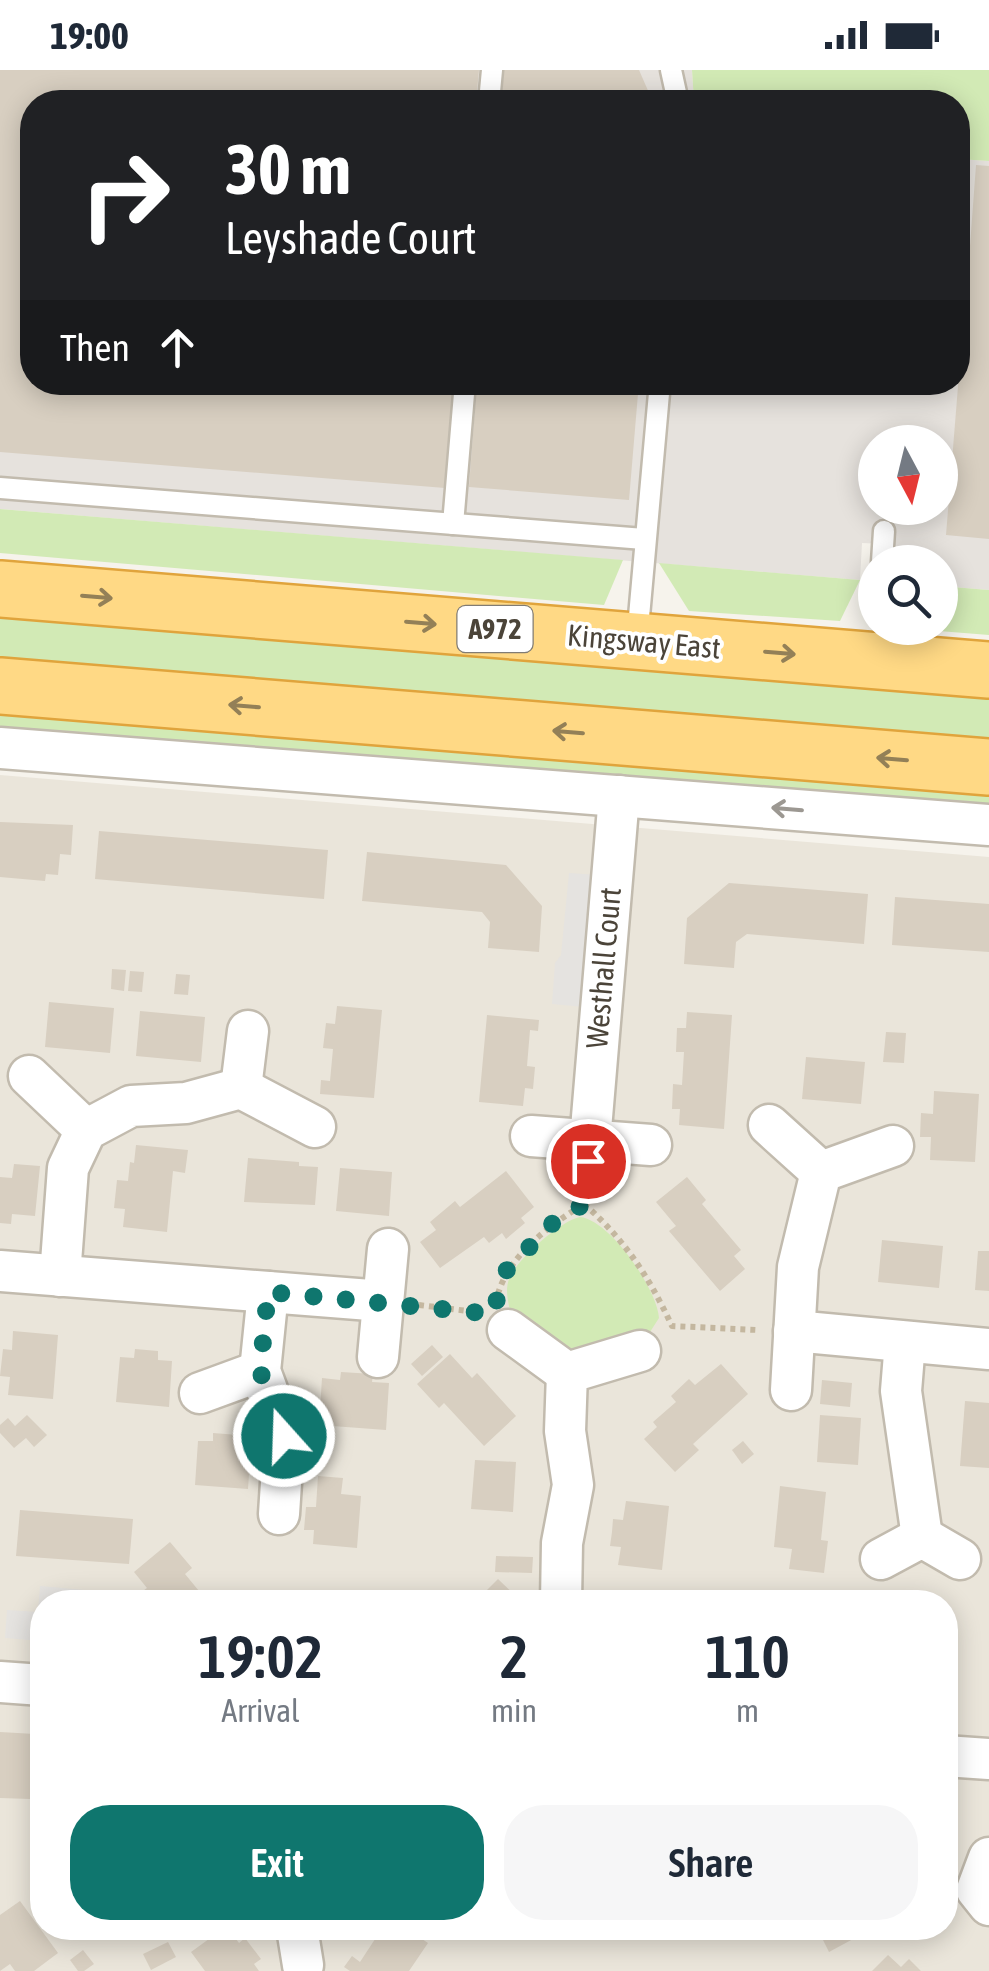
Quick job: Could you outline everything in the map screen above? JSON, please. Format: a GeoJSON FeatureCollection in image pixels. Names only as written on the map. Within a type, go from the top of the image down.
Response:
{"type":"FeatureCollection","features":[{"type":"Feature","properties":{"kind":"highway","name":"Kingsway East"},"geometry":{"type":"LineString","coordinates":[[0,589],[636,641],[874,652],[989,670]]}},
{"type":"Feature","properties":{"kind":"highway"},"geometry":{"type":"LineString","coordinates":[[0,686],[989,767]]}},
{"type":"Feature","properties":{"kind":"street"},"geometry":{"type":"LineString","coordinates":[[0,748],[989,825]]}},
{"type":"Feature","properties":{"kind":"street","name":"Westhall Court"},"geometry":{"type":"LineString","coordinates":[[589,1151],[619,796]]}},
{"type":"Feature","properties":{"kind":"street"},"geometry":{"type":"LineString","coordinates":[[241,1088],[248,1030]]}},
{"type":"Feature","properties":{"kind":"street"},"geometry":{"type":"LineString","coordinates":[[29,1076],[86,1130]]}},
{"type":"Feature","properties":{"kind":"street"},"geometry":{"type":"LineString","coordinates":[[60,1276],[68,1168],[86,1130],[131,1106],[186,1102],[241,1088],[314,1127]]}},
{"type":"Feature","properties":{"kind":"street"},"geometry":{"type":"LineString","coordinates":[[769,1125],[820,1172]]}},
{"type":"Feature","properties":{"kind":"street"},"geometry":{"type":"LineString","coordinates":[[532,1136],[589,1151],[651,1146]]}},
{"type":"Feature","properties":{"kind":"street"},"geometry":{"type":"LineString","coordinates":[[820,1172],[893,1146]]}},
{"type":"Feature","properties":{"kind":"street"},"geometry":{"type":"LineString","coordinates":[[791,1390],[798,1267],[820,1172]]}},
{"type":"Feature","properties":{"kind":"street"},"geometry":{"type":"LineString","coordinates":[[378,1357],[388,1249]]}},
{"type":"Feature","properties":{"kind":"street"},"geometry":{"type":"LineString","coordinates":[[0,1272],[383,1301]]}},
{"type":"Feature","properties":{"kind":"street"},"geometry":{"type":"LineString","coordinates":[[268,1292],[260,1371],[284,1436],[278,1514]]}},
{"type":"Feature","properties":{"kind":"street"},"geometry":{"type":"LineString","coordinates":[[499,1315],[567,1373]]}},
{"type":"Feature","properties":{"kind":"street"},"geometry":{"type":"LineString","coordinates":[[794,1332],[989,1349]]}},
{"type":"Feature","properties":{"kind":"street"},"geometry":{"type":"LineString","coordinates":[[904,1342],[902,1391],[922,1536],[960,1560]]}},
{"type":"Feature","properties":{"kind":"street"},"geometry":{"type":"LineString","coordinates":[[567,1373],[640,1351]]}},
{"type":"Feature","properties":{"kind":"street"},"geometry":{"type":"LineString","coordinates":[[200,1393],[260,1371]]}},
{"type":"Feature","properties":{"kind":"street"},"geometry":{"type":"LineString","coordinates":[[561,1590],[562,1543],[572,1485],[565,1431],[567,1373]]}},
{"type":"Feature","properties":{"kind":"street"},"geometry":{"type":"LineString","coordinates":[[881,1559],[922,1536]]}},
{"type":"Feature","properties":{"kind":"street"},"geometry":{"type":"LineString","coordinates":[[0,1682],[30,1684]]}},
{"type":"Feature","properties":{"kind":"street"},"geometry":{"type":"LineString","coordinates":[[958,1757],[989,1759]]}},
{"type":"Feature","properties":{"kind":"lane"},"geometry":{"type":"LineString","coordinates":[[453,524],[465,395]]}},
{"type":"Feature","properties":{"kind":"lane"},"geometry":{"type":"LineString","coordinates":[[636,641],[659,395]]}},
{"type":"Feature","properties":{"kind":"lane"},"geometry":{"type":"LineString","coordinates":[[0,488],[644,539]]}},
{"type":"Feature","properties":{"kind":"lane"},"geometry":{"type":"LineString","coordinates":[[883,545],[884,531]]}},
{"type":"Feature","properties":{"kind":"path"},"geometry":{"type":"LineString","coordinates":[[584,1204],[589,1151]]}},
{"type":"Feature","properties":{"kind":"path"},"geometry":{"type":"LineString","coordinates":[[383,1301],[499,1315],[504,1273],[553,1223],[584,1204]]}},
{"type":"Feature","properties":{"kind":"path"},"geometry":{"type":"LineString","coordinates":[[584,1204],[608,1226],[651,1280],[672,1326],[794,1332]]}},
{"type":"Feature","properties":{"kind":"shaded area"},"geometry":{"type":"Polygon","coordinates":[[[0,70],[692,70],[693,90],[20,90],[20,395],[970,395],[970,160],[989,161],[989,590],[958,587],[958,545],[858,545],[858,580],[0,509],[0,70]]]}},
{"type":"Feature","properties":{"kind":"shaded area"},"geometry":{"type":"Polygon","coordinates":[[[0,775],[989,857],[989,1971],[0,1971],[0,775]]]}},
{"type":"Feature","properties":{"kind":"shaded area"},"geometry":{"type":"Polygon","coordinates":[[[569,873],[596,875],[584,1007],[552,1004],[569,873]]]}},
{"type":"Feature","properties":{"kind":"shaded area"},"geometry":{"type":"Polygon","coordinates":[[[40,1586],[84,1590],[40,1590],[40,1586]]]}},
{"type":"Feature","properties":{"kind":"shaded area"},"geometry":{"type":"Polygon","coordinates":[[[7,1610],[30,1611],[30,1640],[5,1638],[7,1610]]]}},
{"type":"Feature","properties":{"kind":"green space"},"geometry":{"type":"Polygon","coordinates":[[[692,70],[989,70],[989,161],[970,160],[970,90],[693,90],[692,70]]]}},
{"type":"Feature","properties":{"kind":"green space"},"geometry":{"type":"Polygon","coordinates":[[[0,509],[623,560],[604,605],[0,553],[0,509]]]}},
{"type":"Feature","properties":{"kind":"green space"},"geometry":{"type":"Polygon","coordinates":[[[659,563],[858,580],[840,621],[689,611],[659,563]]]}},
{"type":"Feature","properties":{"kind":"green space"},"geometry":{"type":"Polygon","coordinates":[[[958,587],[989,590],[989,635],[958,633],[958,587]]]}},
{"type":"Feature","properties":{"kind":"green space"},"geometry":{"type":"Polygon","coordinates":[[[0,608],[989,689],[989,745],[0,664],[0,608]]]}},
{"type":"Feature","properties":{"kind":"green space"},"geometry":{"type":"Polygon","coordinates":[[[0,706],[989,787],[989,812],[0,730],[0,706]]]}},
{"type":"Feature","properties":{"kind":"green space"},"geometry":{"type":"Polygon","coordinates":[[[580,1217],[605,1230],[641,1274],[659,1318],[650,1332],[579,1351],[565,1349],[510,1311],[507,1287],[514,1271],[551,1233],[580,1217]]]}},
{"type":"Feature","properties":{"kind":"building"},"geometry":{"type":"Polygon","coordinates":[[[0,70],[479,70],[477,90],[20,90],[20,395],[453,395],[445,488],[0,452],[0,70]]]}},
{"type":"Feature","properties":{"kind":"building"},"geometry":{"type":"Polygon","coordinates":[[[504,70],[639,70],[648,90],[502,90],[504,70]]]}},
{"type":"Feature","properties":{"kind":"building"},"geometry":{"type":"Polygon","coordinates":[[[976,165],[989,166],[989,539],[946,535],[947,525],[958,525],[957,395],[970,395],[970,246],[976,165]]]}},
{"type":"Feature","properties":{"kind":"building"},"geometry":{"type":"Polygon","coordinates":[[[476,395],[638,395],[629,500],[469,487],[476,395]]]}},
{"type":"Feature","properties":{"kind":"building"},"geometry":{"type":"Polygon","coordinates":[[[0,822],[73,825],[71,855],[60,854],[58,875],[46,874],[45,881],[0,877],[0,822]]]}},
{"type":"Feature","properties":{"kind":"building"},"geometry":{"type":"Polygon","coordinates":[[[99,831],[328,850],[324,899],[95,879],[99,831]]]}},
{"type":"Feature","properties":{"kind":"building"},"geometry":{"type":"Polygon","coordinates":[[[367,852],[506,865],[542,906],[539,952],[488,948],[490,922],[482,912],[362,901],[367,852]]]}},
{"type":"Feature","properties":{"kind":"building"},"geometry":{"type":"Polygon","coordinates":[[[729,883],[868,894],[864,944],[747,934],[736,942],[734,968],[684,964],[687,918],[729,883]]]}},
{"type":"Feature","properties":{"kind":"building"},"geometry":{"type":"Polygon","coordinates":[[[895,897],[989,904],[989,952],[892,945],[895,897]]]}},
{"type":"Feature","properties":{"kind":"building"},"geometry":{"type":"Polygon","coordinates":[[[112,969],[126,970],[124,991],[111,989],[112,969]]]}},
{"type":"Feature","properties":{"kind":"building"},"geometry":{"type":"Polygon","coordinates":[[[130,971],[144,972],[142,992],[128,991],[130,971]]]}},
{"type":"Feature","properties":{"kind":"building"},"geometry":{"type":"Polygon","coordinates":[[[176,974],[190,975],[188,995],[174,994],[176,974]]]}},
{"type":"Feature","properties":{"kind":"building"},"geometry":{"type":"Polygon","coordinates":[[[49,1002],[114,1008],[110,1053],[45,1047],[49,1002]]]}},
{"type":"Feature","properties":{"kind":"building"},"geometry":{"type":"Polygon","coordinates":[[[337,1006],[382,1010],[374,1098],[320,1094],[321,1080],[330,1081],[333,1049],[323,1048],[326,1023],[335,1024],[337,1006]]]}},
{"type":"Feature","properties":{"kind":"building"},"geometry":{"type":"Polygon","coordinates":[[[140,1011],[205,1017],[201,1062],[136,1056],[140,1011]]]}},
{"type":"Feature","properties":{"kind":"building"},"geometry":{"type":"Polygon","coordinates":[[[687,1012],[732,1015],[724,1129],[679,1125],[680,1109],[672,1109],[673,1084],[682,1085],[684,1052],[676,1052],[677,1028],[686,1028],[687,1012]]]}},
{"type":"Feature","properties":{"kind":"building"},"geometry":{"type":"Polygon","coordinates":[[[487,1015],[539,1020],[538,1031],[530,1030],[527,1066],[535,1067],[533,1089],[525,1088],[523,1106],[479,1102],[487,1015]]]}},
{"type":"Feature","properties":{"kind":"building"},"geometry":{"type":"Polygon","coordinates":[[[886,1032],[906,1033],[904,1063],[883,1062],[886,1032]]]}},
{"type":"Feature","properties":{"kind":"building"},"geometry":{"type":"Polygon","coordinates":[[[806,1057],[865,1062],[861,1104],[802,1099],[806,1057]]]}},
{"type":"Feature","properties":{"kind":"building"},"geometry":{"type":"Polygon","coordinates":[[[934,1091],[979,1094],[975,1162],[930,1160],[931,1137],[920,1137],[921,1113],[933,1114],[934,1091]]]}},
{"type":"Feature","properties":{"kind":"building"},"geometry":{"type":"Polygon","coordinates":[[[136,1145],[188,1150],[185,1173],[173,1171],[167,1232],[123,1227],[125,1209],[114,1208],[117,1180],[128,1181],[136,1145]]]}},
{"type":"Feature","properties":{"kind":"building"},"geometry":{"type":"Polygon","coordinates":[[[248,1158],[318,1167],[315,1205],[244,1202],[248,1158]]]}},
{"type":"Feature","properties":{"kind":"building"},"geometry":{"type":"Polygon","coordinates":[[[14,1164],[40,1166],[35,1216],[12,1214],[11,1224],[0,1223],[0,1177],[12,1178],[14,1164]]]}},
{"type":"Feature","properties":{"kind":"building"},"geometry":{"type":"Polygon","coordinates":[[[340,1168],[392,1172],[389,1216],[336,1211],[340,1168]]]}},
{"type":"Feature","properties":{"kind":"building"},"geometry":{"type":"Polygon","coordinates":[[[506,1171],[534,1207],[521,1218],[525,1223],[506,1239],[502,1233],[489,1243],[484,1237],[440,1268],[420,1242],[436,1230],[430,1222],[455,1201],[460,1207],[506,1171]]]}},
{"type":"Feature","properties":{"kind":"building"},"geometry":{"type":"Polygon","coordinates":[[[687,1177],[706,1200],[702,1204],[741,1250],[734,1256],[745,1269],[720,1291],[669,1231],[676,1226],[656,1202],[687,1177]]]}},
{"type":"Feature","properties":{"kind":"building"},"geometry":{"type":"Polygon","coordinates":[[[882,1240],[943,1246],[939,1288],[878,1282],[882,1240]]]}},
{"type":"Feature","properties":{"kind":"building"},"geometry":{"type":"Polygon","coordinates":[[[978,1251],[989,1251],[989,1291],[975,1290],[978,1251]]]}},
{"type":"Feature","properties":{"kind":"building"},"geometry":{"type":"Polygon","coordinates":[[[13,1331],[58,1335],[53,1399],[8,1395],[10,1377],[0,1376],[3,1349],[12,1350],[13,1331]]]}},
{"type":"Feature","properties":{"kind":"building"},"geometry":{"type":"Polygon","coordinates":[[[432,1345],[443,1357],[422,1376],[411,1364],[432,1345]]]}},
{"type":"Feature","properties":{"kind":"building"},"geometry":{"type":"Polygon","coordinates":[[[135,1349],[158,1351],[158,1360],[172,1361],[169,1407],[116,1402],[120,1357],[134,1358],[135,1349]]]}},
{"type":"Feature","properties":{"kind":"building"},"geometry":{"type":"Polygon","coordinates":[[[450,1354],[472,1378],[477,1373],[516,1416],[484,1446],[444,1403],[439,1408],[417,1384],[450,1354]]]}},
{"type":"Feature","properties":{"kind":"building"},"geometry":{"type":"Polygon","coordinates":[[[721,1364],[748,1394],[693,1444],[699,1450],[675,1472],[644,1439],[657,1427],[653,1422],[676,1402],[671,1396],[689,1379],[695,1385],[721,1364]]]}},
{"type":"Feature","properties":{"kind":"building"},"geometry":{"type":"Polygon","coordinates":[[[341,1372],[373,1374],[372,1382],[389,1383],[386,1430],[319,1425],[322,1378],[340,1380],[341,1372]]]}},
{"type":"Feature","properties":{"kind":"building"},"geometry":{"type":"Polygon","coordinates":[[[822,1380],[852,1383],[850,1407],[820,1404],[822,1380]]]}},
{"type":"Feature","properties":{"kind":"building"},"geometry":{"type":"Polygon","coordinates":[[[965,1401],[989,1403],[989,1468],[960,1466],[965,1401]]]}},
{"type":"Feature","properties":{"kind":"building"},"geometry":{"type":"Polygon","coordinates":[[[27,1415],[47,1435],[34,1447],[26,1438],[14,1448],[0,1433],[0,1425],[8,1418],[15,1426],[27,1415]]]}},
{"type":"Feature","properties":{"kind":"building"},"geometry":{"type":"Polygon","coordinates":[[[820,1415],[861,1418],[858,1465],[817,1462],[820,1415]]]}},
{"type":"Feature","properties":{"kind":"building"},"geometry":{"type":"Polygon","coordinates":[[[213,1433],[238,1435],[237,1443],[251,1444],[248,1489],[195,1485],[198,1441],[213,1441],[213,1433]]]}},
{"type":"Feature","properties":{"kind":"building"},"geometry":{"type":"Polygon","coordinates":[[[743,1441],[754,1454],[742,1464],[732,1450],[743,1441]]]}},
{"type":"Feature","properties":{"kind":"building"},"geometry":{"type":"Polygon","coordinates":[[[475,1460],[516,1462],[513,1512],[471,1509],[475,1460]]]}},
{"type":"Feature","properties":{"kind":"building"},"geometry":{"type":"Polygon","coordinates":[[[318,1476],[343,1478],[341,1494],[361,1496],[357,1548],[313,1544],[314,1530],[304,1530],[306,1507],[316,1507],[318,1476]]]}},
{"type":"Feature","properties":{"kind":"building"},"geometry":{"type":"Polygon","coordinates":[[[780,1486],[826,1492],[821,1540],[828,1541],[824,1573],[789,1569],[792,1549],[774,1547],[780,1486]]]}},
{"type":"Feature","properties":{"kind":"building"},"geometry":{"type":"Polygon","coordinates":[[[626,1501],[669,1506],[662,1570],[618,1565],[621,1547],[610,1546],[613,1519],[623,1520],[626,1501]]]}},
{"type":"Feature","properties":{"kind":"building"},"geometry":{"type":"Polygon","coordinates":[[[20,1510],[133,1519],[129,1564],[16,1556],[20,1510]]]}},
{"type":"Feature","properties":{"kind":"building"},"geometry":{"type":"Polygon","coordinates":[[[170,1542],[192,1568],[185,1574],[198,1590],[144,1590],[147,1588],[134,1572],[170,1542]]]}},
{"type":"Feature","properties":{"kind":"building"},"geometry":{"type":"Polygon","coordinates":[[[496,1556],[533,1557],[532,1573],[495,1572],[496,1556]]]}},
{"type":"Feature","properties":{"kind":"building"},"geometry":{"type":"Polygon","coordinates":[[[498,1579],[509,1590],[487,1590],[498,1579]]]}},
{"type":"Feature","properties":{"kind":"building"},"geometry":{"type":"Polygon","coordinates":[[[0,1732],[30,1734],[30,1799],[0,1798],[0,1732]]]}},
{"type":"Feature","properties":{"kind":"building"},"geometry":{"type":"Polygon","coordinates":[[[20,1901],[30,1915],[30,1940],[48,1940],[58,1953],[34,1971],[15,1971],[10,1964],[0,1971],[0,1915],[20,1901]]]}},
{"type":"Feature","properties":{"kind":"building"},"geometry":{"type":"Polygon","coordinates":[[[208,1940],[247,1940],[261,1959],[254,1964],[259,1971],[205,1971],[191,1952],[208,1940]]]}},
{"type":"Feature","properties":{"kind":"building"},"geometry":{"type":"Polygon","coordinates":[[[374,1940],[428,1943],[409,1971],[350,1971],[344,1967],[352,1956],[360,1962],[374,1940]]]}},
{"type":"Feature","properties":{"kind":"building"},"geometry":{"type":"Polygon","coordinates":[[[823,1940],[851,1940],[829,1952],[823,1940]]]}},
{"type":"Feature","properties":{"kind":"building"},"geometry":{"type":"Polygon","coordinates":[[[168,1942],[176,1957],[151,1970],[143,1954],[168,1942]]]}},
{"type":"Feature","properties":{"kind":"building"},"geometry":{"type":"Polygon","coordinates":[[[83,1950],[94,1964],[78,1971],[70,1960],[83,1950]]]}},
{"type":"Feature","properties":{"kind":"building"},"geometry":{"type":"Polygon","coordinates":[[[888,1955],[901,1967],[909,1959],[921,1971],[872,1971],[888,1955]]]}},
{"type":"Feature","properties":{"kind":"route"},"geometry":{"type":"LineString","coordinates":[[284,1436],[260,1371],[268,1292],[493,1314],[504,1273],[553,1223],[584,1204],[588,1161]]}}]}
